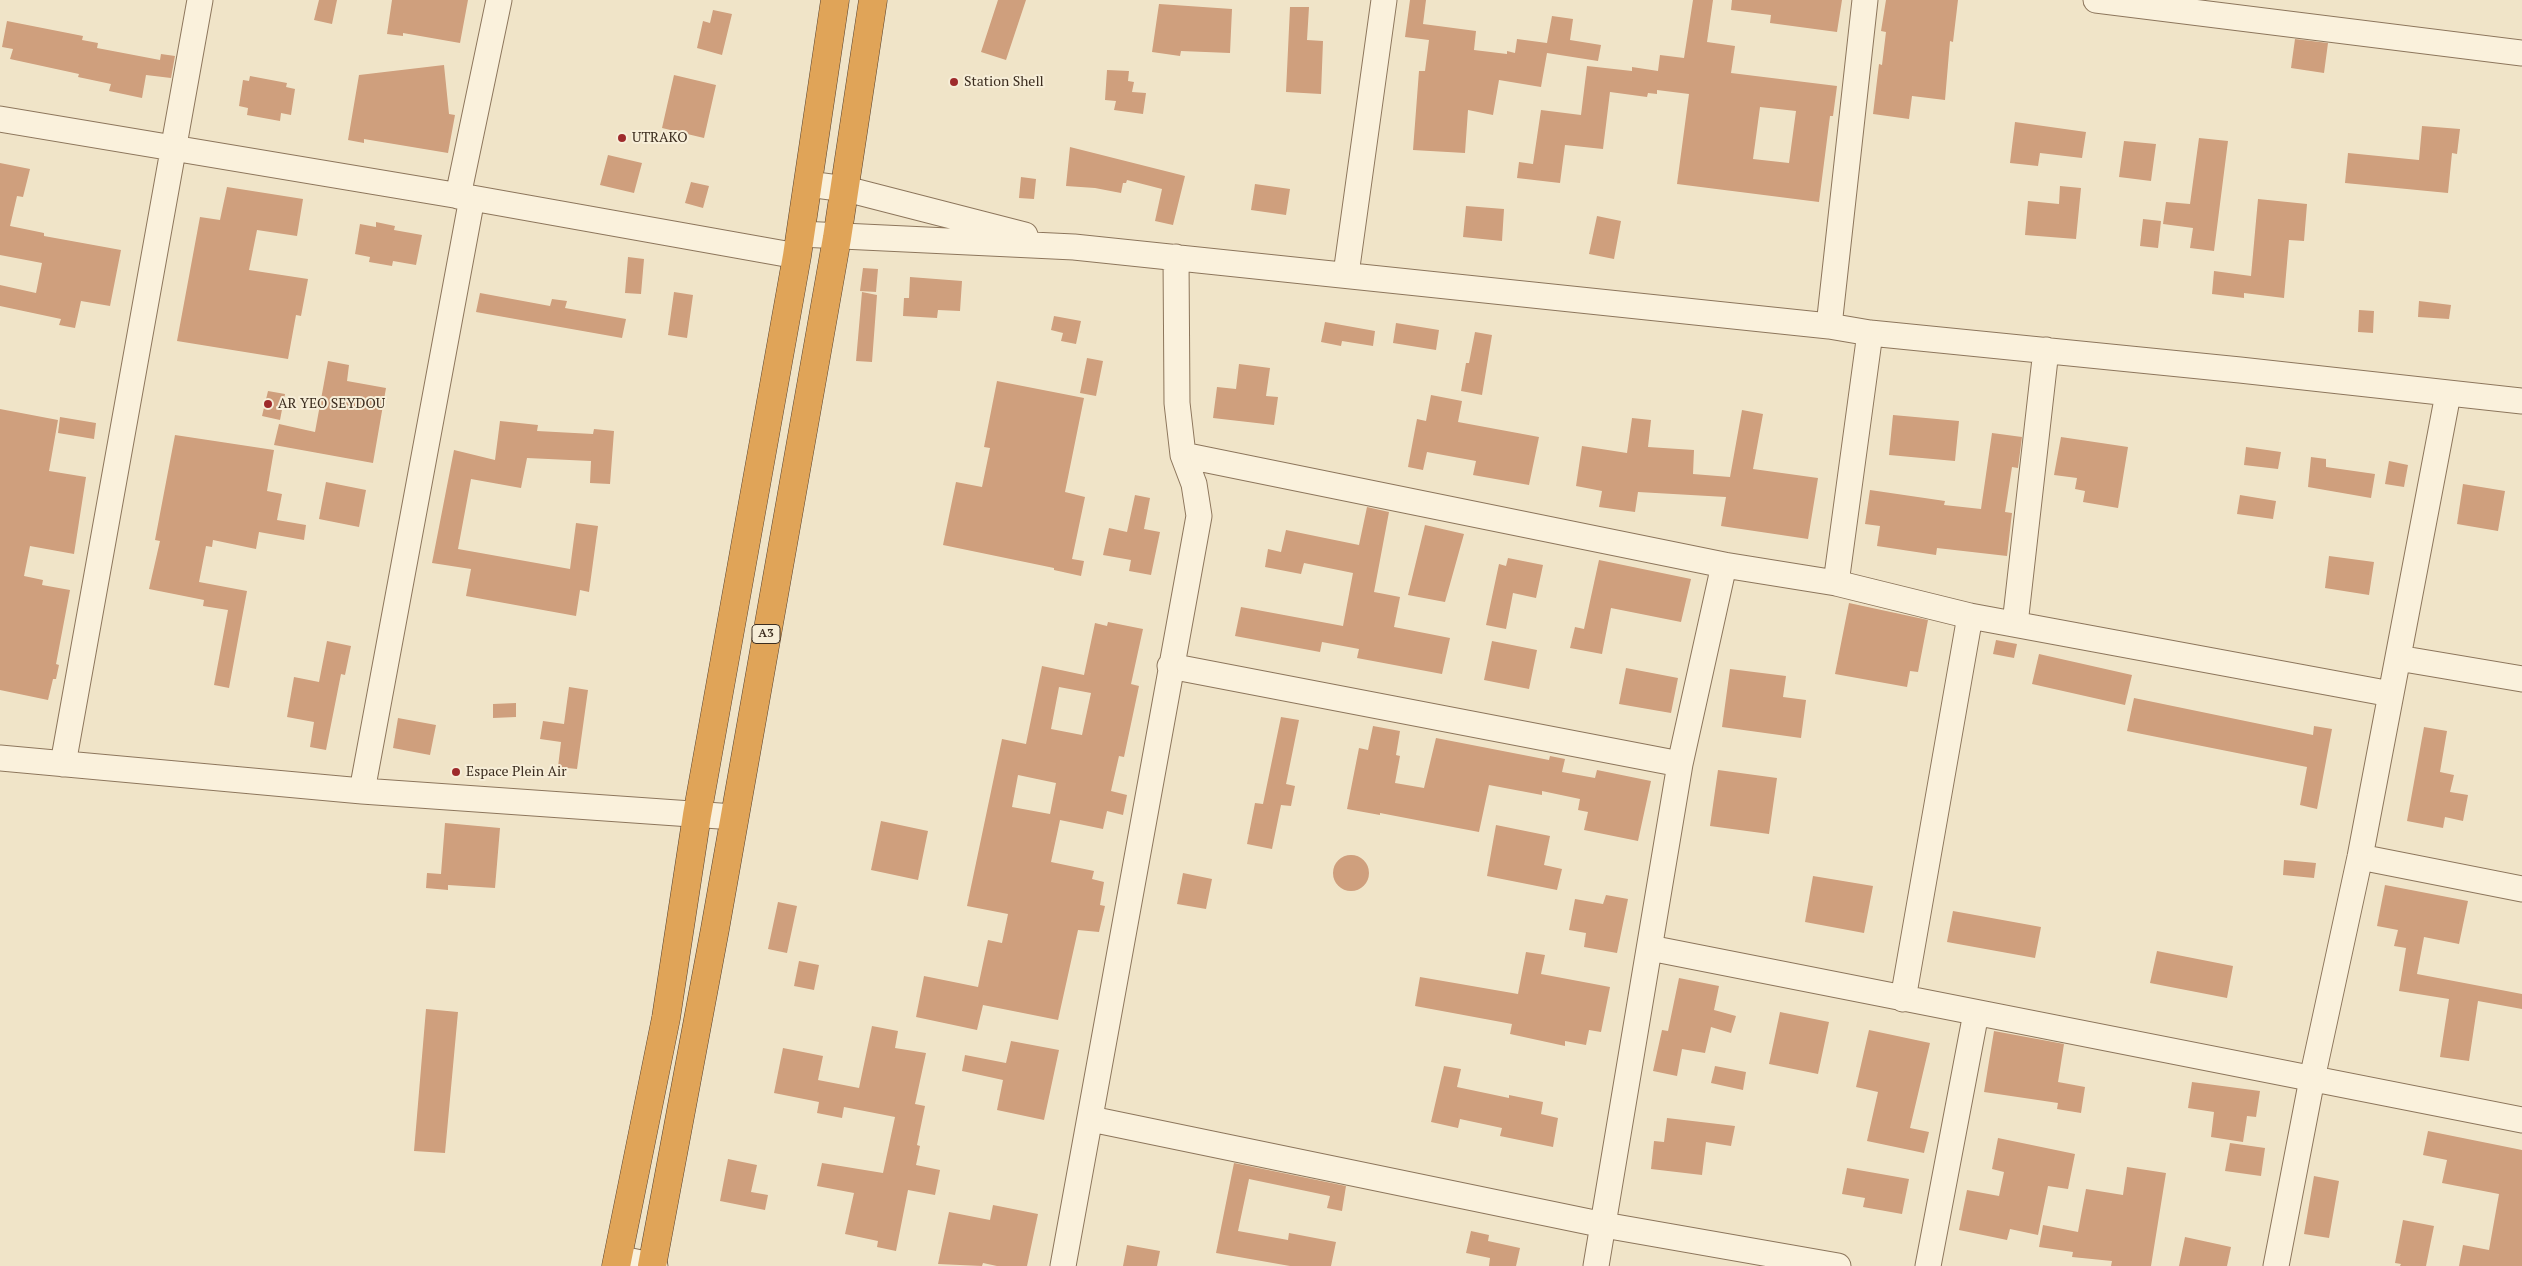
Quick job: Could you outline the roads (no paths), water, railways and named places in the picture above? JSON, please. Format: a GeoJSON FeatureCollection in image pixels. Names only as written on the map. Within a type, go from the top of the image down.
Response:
{"type":"FeatureCollection","features":[{"type":"Feature","properties":{"kind":"highway"},"geometry":{"type":"LineString","coordinates":[[616,1262],[666,1018],[697,814],[799,245],[835,0]]}},
{"type":"Feature","properties":{"kind":"highway","name":"A3"},"geometry":{"type":"LineString","coordinates":[[653,1266],[846,189],[873,0]]}},
{"type":"Feature","properties":{"kind":"street"},"geometry":{"type":"LineString","coordinates":[[63,764],[200,0]]}},
{"type":"Feature","properties":{"kind":"street"},"geometry":{"type":"LineString","coordinates":[[362,791],[499,0]]}},
{"type":"Feature","properties":{"kind":"street"},"geometry":{"type":"LineString","coordinates":[[1346,274],[1384,0]]}},
{"type":"Feature","properties":{"kind":"street"},"geometry":{"type":"LineString","coordinates":[[1829,326],[1866,0]]}},
{"type":"Feature","properties":{"kind":"street"},"geometry":{"type":"LineString","coordinates":[[2096,0],[2522,53]]}},
{"type":"Feature","properties":{"kind":"street"},"geometry":{"type":"LineString","coordinates":[[0,119],[465,197],[799,245],[837,238],[1074,247],[1346,274],[1566,300],[1829,326],[1870,333],[2522,401]]}},
{"type":"Feature","properties":{"kind":"street"},"geometry":{"type":"LineString","coordinates":[[808,184],[846,189],[1074,247]]}},
{"type":"Feature","properties":{"kind":"street"},"geometry":{"type":"LineString","coordinates":[[1063,1266],[1091,1119],[1170,666],[1199,516],[1194,484],[1183,455],[1177,402],[1176,257]]}},
{"type":"Feature","properties":{"kind":"street"},"geometry":{"type":"LineString","coordinates":[[1836,583],[1870,333]]}},
{"type":"Feature","properties":{"kind":"street"},"geometry":{"type":"LineString","coordinates":[[2016,624],[2046,350]]}},
{"type":"Feature","properties":{"kind":"street"},"geometry":{"type":"LineString","coordinates":[[2276,1266],[2312,1079],[2360,857],[2448,394]]}},
{"type":"Feature","properties":{"kind":"street"},"geometry":{"type":"LineString","coordinates":[[1183,455],[1724,565],[1836,583],[1970,616],[2391,694]]}},
{"type":"Feature","properties":{"kind":"street"},"geometry":{"type":"LineString","coordinates":[[1596,1266],[1680,764],[1724,565]]}},
{"type":"Feature","properties":{"kind":"street"},"geometry":{"type":"LineString","coordinates":[[1903,999],[1970,616]]}},
{"type":"Feature","properties":{"kind":"street"},"geometry":{"type":"LineString","coordinates":[[2398,658],[2522,679]]}},
{"type":"Feature","properties":{"kind":"street"},"geometry":{"type":"LineString","coordinates":[[1170,666],[1680,764]]}},
{"type":"Feature","properties":{"kind":"street"},"geometry":{"type":"LineString","coordinates":[[0,758],[362,791],[734,817]]}},
{"type":"Feature","properties":{"kind":"street"},"geometry":{"type":"LineString","coordinates":[[2360,857],[2522,889]]}},
{"type":"Feature","properties":{"kind":"street"},"geometry":{"type":"LineString","coordinates":[[1650,948],[2522,1120]]}},
{"type":"Feature","properties":{"kind":"street"},"geometry":{"type":"LineString","coordinates":[[1928,1266],[1976,1013]]}},
{"type":"Feature","properties":{"kind":"street"},"geometry":{"type":"LineString","coordinates":[[1091,1119],[1604,1225],[1838,1266]]}},
{"type":"Feature","properties":{"kind":"street"},"geometry":{"type":"LineString","coordinates":[[616,1262],[653,1266]]}},
{"type":"Feature","properties":{"kind":"place","name":"Station Shell"},"geometry":{"type":"Point","coordinates":[954,82]}},
{"type":"Feature","properties":{"kind":"place","name":"UTRAKO"},"geometry":{"type":"Point","coordinates":[622,138]}},
{"type":"Feature","properties":{"kind":"place","name":"AR YEO SEYDOU"},"geometry":{"type":"Point","coordinates":[268,404]}},
{"type":"Feature","properties":{"kind":"place","name":"Espace Plein Air"},"geometry":{"type":"Point","coordinates":[456,772]}}]}
